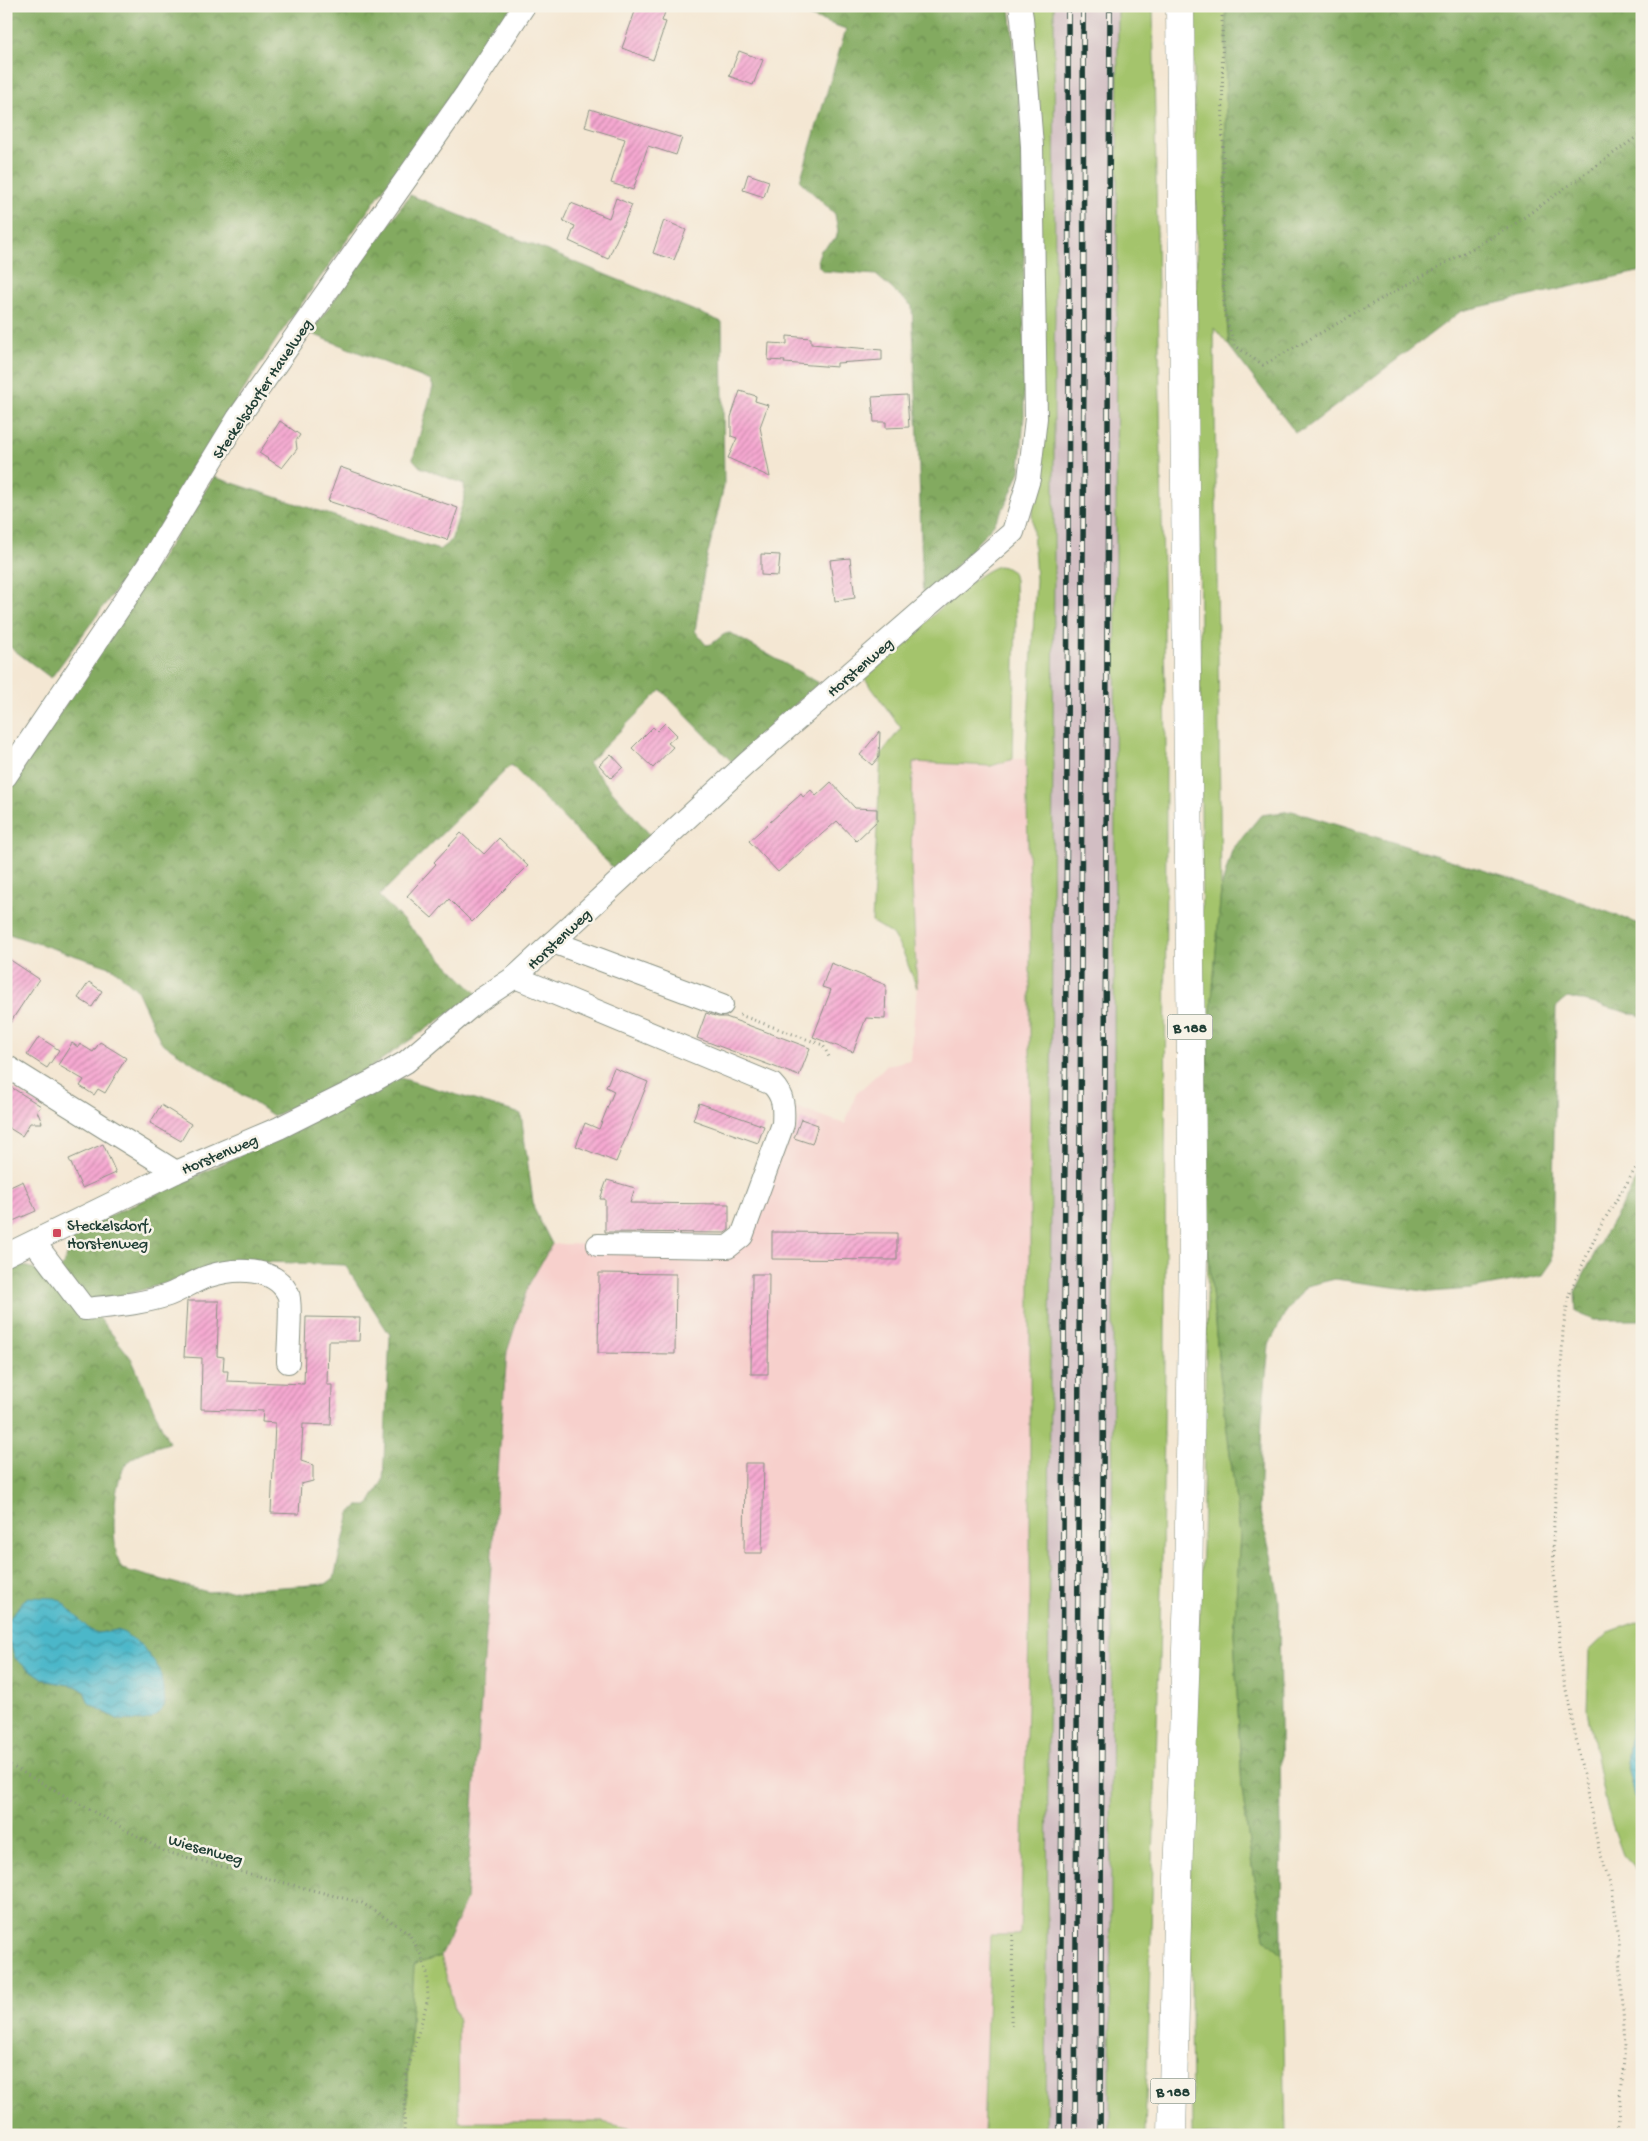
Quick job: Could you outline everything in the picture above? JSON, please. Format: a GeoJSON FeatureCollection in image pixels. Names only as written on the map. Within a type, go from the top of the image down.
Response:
{"type":"FeatureCollection","features":[{"type":"Feature","properties":{"kind":"main road","name":"B 188"},"geometry":{"type":"LineString","coordinates":[[1172,2135],[1178,1878],[1188,1593],[1193,1252],[1180,6]]}},
{"type":"Feature","properties":{"kind":"street","name":"Steckelsdorfer Havelweg"},"geometry":{"type":"LineString","coordinates":[[6,776],[147,567],[238,418],[466,94],[524,6]]}},
{"type":"Feature","properties":{"kind":"street","name":"Horstenweg"},"geometry":{"type":"LineString","coordinates":[[6,1255],[176,1172],[279,1128],[373,1081],[406,1062],[474,1004],[515,977],[747,763],[1013,532],[1029,479],[1036,418],[1032,146],[1020,6]]}},
{"type":"Feature","properties":{"kind":"street"},"geometry":{"type":"LineString","coordinates":[[553,942],[722,1005]]}},
{"type":"Feature","properties":{"kind":"street"},"geometry":{"type":"LineString","coordinates":[[515,977],[772,1084],[782,1096],[784,1108],[783,1124],[742,1236],[728,1247],[598,1245]]}},
{"type":"Feature","properties":{"kind":"street"},"geometry":{"type":"LineString","coordinates":[[6,1066],[176,1172]]}},
{"type":"Feature","properties":{"kind":"street"},"geometry":{"type":"LineString","coordinates":[[34,1242],[85,1308],[127,1304],[168,1295],[209,1276],[241,1270],[265,1274],[282,1285],[289,1296],[288,1362]]}},
{"type":"Feature","properties":{"kind":"path"},"geometry":{"type":"LineString","coordinates":[[1222,6],[1224,310],[1234,345],[1263,365],[1512,226],[1642,133]]}},
{"type":"Feature","properties":{"kind":"path"},"geometry":{"type":"LineString","coordinates":[[722,1005],[729,1011],[823,1045],[830,1059]]}},
{"type":"Feature","properties":{"kind":"path"},"geometry":{"type":"LineString","coordinates":[[1618,2135],[1624,2045],[1619,1939],[1612,1889],[1592,1820],[1563,1675],[1555,1598],[1553,1544],[1563,1330],[1569,1294],[1600,1226],[1642,1158]]}},
{"type":"Feature","properties":{"kind":"path","name":"Wiesenweg"},"geometry":{"type":"LineString","coordinates":[[6,1763],[166,1852],[362,1903],[408,1932],[421,1954],[427,1973],[428,1999],[406,2076],[404,2135]]}},
{"type":"Feature","properties":{"kind":"path"},"geometry":{"type":"LineString","coordinates":[[1011,2026],[1013,1932]]}},
{"type":"Feature","properties":{"kind":"shaded area"},"geometry":{"type":"Polygon","coordinates":[[[1054,6],[1118,6],[1110,2135],[1046,2135],[1051,1177],[1049,1127],[1051,1110],[1054,561],[1054,6]]]}},
{"type":"Feature","properties":{"kind":"shaded area"},"geometry":{"type":"Polygon","coordinates":[[[1013,759],[1026,759],[1030,932],[1030,1606],[1020,1936],[990,1935],[983,2135],[658,2135],[602,2122],[459,2122],[458,2021],[441,1956],[466,1900],[507,1352],[528,1286],[552,1244],[745,1246],[795,1107],[845,1124],[856,1094],[887,1065],[910,1060],[917,988],[911,861],[913,761],[991,766],[1013,759]]]}},
{"type":"Feature","properties":{"kind":"green space"},"geometry":{"type":"Polygon","coordinates":[[[6,6],[514,6],[280,334],[230,411],[152,540],[51,678],[6,644],[6,6]]]}},
{"type":"Feature","properties":{"kind":"green space"},"geometry":{"type":"Polygon","coordinates":[[[780,6],[1010,6],[1024,151],[1024,415],[1020,471],[1007,502],[994,524],[923,604],[912,306],[876,275],[823,271],[819,267],[818,258],[821,250],[836,239],[838,231],[835,214],[800,181],[846,29],[780,6]]]}},
{"type":"Feature","properties":{"kind":"green space"},"geometry":{"type":"Polygon","coordinates":[[[1029,6],[1054,6],[1055,320],[1051,1110],[1049,1127],[1051,1177],[1046,2135],[983,2135],[990,1935],[1020,1935],[1030,1606],[1030,932],[1026,759],[1036,580],[1032,513],[1038,459],[1029,6]]]}},
{"type":"Feature","properties":{"kind":"green space"},"geometry":{"type":"Polygon","coordinates":[[[1118,6],[1153,6],[1166,745],[1165,1361],[1162,1557],[1145,2135],[1110,2135],[1118,6]]]}},
{"type":"Feature","properties":{"kind":"green space"},"geometry":{"type":"Polygon","coordinates":[[[1193,6],[1226,6],[1226,307],[1229,346],[1214,328],[1221,889],[1203,1111],[1199,487],[1193,6]]]}},
{"type":"Feature","properties":{"kind":"green space"},"geometry":{"type":"Polygon","coordinates":[[[1226,6],[1642,6],[1642,271],[1461,311],[1305,429],[1295,432],[1229,346],[1226,307],[1226,6]]]}},
{"type":"Feature","properties":{"kind":"green space"},"geometry":{"type":"Polygon","coordinates":[[[410,195],[722,322],[724,486],[705,565],[695,631],[706,645],[730,633],[819,683],[732,762],[661,690],[588,763],[651,836],[615,870],[511,765],[379,896],[477,994],[368,1069],[274,1116],[161,1042],[137,990],[113,968],[6,933],[6,795],[214,477],[439,550],[451,541],[465,496],[464,484],[420,467],[413,459],[433,387],[431,381],[310,333],[410,195]]]}},
{"type":"Feature","properties":{"kind":"green space"},"geometry":{"type":"Polygon","coordinates":[[[998,566],[1005,567],[1013,572],[1015,580],[1013,759],[991,766],[913,762],[911,861],[917,988],[903,952],[892,934],[872,922],[881,754],[901,728],[863,676],[897,649],[962,589],[987,571],[998,566]]]}},
{"type":"Feature","properties":{"kind":"green space"},"geometry":{"type":"Polygon","coordinates":[[[1292,811],[1557,893],[1642,925],[1642,1016],[1568,997],[1556,1007],[1552,1262],[1543,1275],[1471,1289],[1430,1292],[1335,1279],[1306,1286],[1284,1315],[1269,1345],[1262,1418],[1259,1509],[1271,1555],[1279,1599],[1282,1954],[1265,1937],[1253,1874],[1242,1789],[1234,1633],[1240,1534],[1219,1366],[1208,1249],[1203,1111],[1221,889],[1232,850],[1261,815],[1292,811]]]}},
{"type":"Feature","properties":{"kind":"green space"},"geometry":{"type":"Polygon","coordinates":[[[397,1077],[521,1114],[534,1209],[552,1244],[528,1286],[507,1352],[466,1900],[441,1956],[414,1965],[405,2135],[6,2135],[6,1631],[15,1658],[47,1681],[76,1686],[84,1691],[89,1703],[119,1720],[117,1630],[98,1633],[90,1630],[60,1600],[24,1600],[6,1623],[6,1267],[12,1265],[23,1266],[51,1277],[64,1264],[77,1231],[286,1134],[397,1077]],[[243,1261],[89,1305],[131,1358],[169,1443],[134,1457],[125,1466],[121,1475],[115,1502],[114,1533],[118,1560],[122,1569],[208,1592],[326,1584],[334,1578],[350,1513],[357,1506],[368,1506],[383,1480],[390,1335],[345,1265],[243,1261]]]}},
{"type":"Feature","properties":{"kind":"green space"},"geometry":{"type":"Polygon","coordinates":[[[1642,1171],[1642,1320],[1594,1320],[1576,1312],[1575,1292],[1603,1237],[1642,1171]]]}},
{"type":"Feature","properties":{"kind":"green space"},"geometry":{"type":"Polygon","coordinates":[[[1208,1249],[1219,1366],[1240,1534],[1234,1633],[1242,1789],[1253,1874],[1265,1937],[1282,1954],[1286,2135],[1192,2135],[1190,1833],[1202,1547],[1208,1249]]]}},
{"type":"Feature","properties":{"kind":"green space"},"geometry":{"type":"Polygon","coordinates":[[[1642,1620],[1642,1676],[1627,1762],[1635,1797],[1642,1807],[1642,1876],[1623,1855],[1606,1807],[1587,1710],[1589,1651],[1609,1632],[1642,1620]]]}},
{"type":"Feature","properties":{"kind":"green space"},"geometry":{"type":"Polygon","coordinates":[[[441,1956],[458,2021],[459,2122],[602,2122],[658,2135],[405,2135],[414,1965],[441,1956]]]}},
{"type":"Feature","properties":{"kind":"water"},"geometry":{"type":"Polygon","coordinates":[[[29,1597],[55,1598],[60,1600],[90,1630],[98,1633],[117,1630],[123,1632],[142,1646],[160,1670],[165,1701],[164,1707],[152,1719],[144,1721],[119,1720],[89,1703],[84,1691],[76,1686],[47,1681],[19,1662],[15,1658],[6,1631],[6,1623],[24,1600],[29,1597]]]}},
{"type":"Feature","properties":{"kind":"water"},"geometry":{"type":"Polygon","coordinates":[[[1642,1676],[1642,1807],[1635,1797],[1627,1762],[1633,1711],[1642,1676]]]}},
{"type":"Feature","properties":{"kind":"building"},"geometry":{"type":"Polygon","coordinates":[[[637,6],[667,6],[662,21],[666,22],[653,60],[622,48],[637,6]]]}},
{"type":"Feature","properties":{"kind":"building"},"geometry":{"type":"Polygon","coordinates":[[[739,51],[763,60],[753,85],[729,76],[739,51]]]}},
{"type":"Feature","properties":{"kind":"building"},"geometry":{"type":"Polygon","coordinates":[[[590,109],[682,138],[676,155],[648,146],[633,190],[611,183],[625,139],[585,127],[590,109]]]}},
{"type":"Feature","properties":{"kind":"building"},"geometry":{"type":"Polygon","coordinates":[[[748,174],[769,181],[764,197],[743,190],[748,174]]]}},
{"type":"Feature","properties":{"kind":"building"},"geometry":{"type":"Polygon","coordinates":[[[616,198],[632,205],[608,259],[569,241],[575,226],[563,221],[571,203],[609,218],[616,198]]]}},
{"type":"Feature","properties":{"kind":"building"},"geometry":{"type":"Polygon","coordinates":[[[664,220],[686,230],[674,260],[653,253],[664,220]]]}},
{"type":"Feature","properties":{"kind":"building"},"geometry":{"type":"Polygon","coordinates":[[[787,336],[811,338],[811,344],[882,350],[882,360],[837,363],[837,367],[768,360],[769,343],[787,344],[787,336]]]}},
{"type":"Feature","properties":{"kind":"building"},"geometry":{"type":"Polygon","coordinates":[[[740,391],[756,396],[755,401],[768,405],[760,427],[770,477],[728,458],[737,438],[731,436],[731,417],[740,391]]]}},
{"type":"Feature","properties":{"kind":"building"},"geometry":{"type":"Polygon","coordinates":[[[907,395],[909,427],[886,428],[886,422],[874,422],[872,397],[907,395]]]}},
{"type":"Feature","properties":{"kind":"building"},"geometry":{"type":"Polygon","coordinates":[[[280,421],[300,435],[296,441],[297,449],[282,468],[259,453],[280,421]]]}},
{"type":"Feature","properties":{"kind":"building"},"geometry":{"type":"Polygon","coordinates":[[[340,467],[458,508],[447,540],[328,501],[340,467]]]}},
{"type":"Feature","properties":{"kind":"building"},"geometry":{"type":"Polygon","coordinates":[[[761,554],[780,555],[778,576],[761,575],[761,554]]]}},
{"type":"Feature","properties":{"kind":"building"},"geometry":{"type":"Polygon","coordinates":[[[850,558],[855,598],[835,601],[830,560],[850,558]]]}},
{"type":"Feature","properties":{"kind":"building"},"geometry":{"type":"Polygon","coordinates":[[[665,723],[677,735],[668,743],[673,747],[653,768],[632,748],[653,727],[657,731],[665,723]]]}},
{"type":"Feature","properties":{"kind":"building"},"geometry":{"type":"Polygon","coordinates":[[[880,731],[879,757],[872,765],[860,755],[880,731]]]}},
{"type":"Feature","properties":{"kind":"building"},"geometry":{"type":"Polygon","coordinates":[[[611,754],[623,767],[611,778],[599,765],[611,754]]]}},
{"type":"Feature","properties":{"kind":"building"},"geometry":{"type":"Polygon","coordinates":[[[831,782],[855,808],[877,809],[877,821],[856,841],[837,821],[778,872],[749,841],[801,794],[803,797],[811,790],[816,796],[831,782]]]}},
{"type":"Feature","properties":{"kind":"building"},"geometry":{"type":"Polygon","coordinates":[[[461,833],[484,854],[499,838],[528,866],[472,922],[449,899],[432,918],[407,896],[436,864],[434,862],[461,833]]]}},
{"type":"Feature","properties":{"kind":"building"},"geometry":{"type":"Polygon","coordinates":[[[6,957],[39,979],[6,1029],[6,957]]]}},
{"type":"Feature","properties":{"kind":"building"},"geometry":{"type":"Polygon","coordinates":[[[831,963],[886,985],[885,1019],[866,1018],[853,1052],[813,1037],[831,990],[822,987],[831,963]]]}},
{"type":"Feature","properties":{"kind":"building"},"geometry":{"type":"Polygon","coordinates":[[[89,982],[102,991],[92,1007],[78,998],[89,982]]]}},
{"type":"Feature","properties":{"kind":"building"},"geometry":{"type":"Polygon","coordinates":[[[706,1013],[718,1017],[726,1017],[810,1048],[799,1076],[697,1038],[706,1013]]]}},
{"type":"Feature","properties":{"kind":"building"},"geometry":{"type":"Polygon","coordinates":[[[39,1037],[59,1050],[47,1068],[27,1055],[39,1037]]]}},
{"type":"Feature","properties":{"kind":"building"},"geometry":{"type":"Polygon","coordinates":[[[100,1042],[126,1058],[105,1093],[98,1089],[94,1095],[80,1086],[84,1080],[58,1065],[72,1043],[78,1047],[80,1044],[93,1052],[100,1042]]]}},
{"type":"Feature","properties":{"kind":"building"},"geometry":{"type":"Polygon","coordinates":[[[614,1068],[648,1082],[616,1162],[576,1146],[585,1123],[599,1129],[614,1091],[606,1087],[614,1068]]]}},
{"type":"Feature","properties":{"kind":"building"},"geometry":{"type":"Polygon","coordinates":[[[6,1084],[41,1106],[37,1111],[42,1123],[30,1123],[22,1136],[6,1126],[6,1084]]]}},
{"type":"Feature","properties":{"kind":"building"},"geometry":{"type":"Polygon","coordinates":[[[699,1103],[764,1126],[758,1143],[693,1120],[699,1103]]]}},
{"type":"Feature","properties":{"kind":"building"},"geometry":{"type":"Polygon","coordinates":[[[161,1105],[191,1124],[181,1141],[150,1123],[161,1105]]]}},
{"type":"Feature","properties":{"kind":"building"},"geometry":{"type":"Polygon","coordinates":[[[801,1119],[818,1125],[812,1144],[794,1138],[801,1119]]]}},
{"type":"Feature","properties":{"kind":"building"},"geometry":{"type":"Polygon","coordinates":[[[103,1144],[116,1173],[82,1188],[69,1159],[103,1144]]]}},
{"type":"Feature","properties":{"kind":"building"},"geometry":{"type":"Polygon","coordinates":[[[607,1180],[635,1188],[630,1203],[729,1204],[729,1230],[725,1233],[605,1232],[605,1199],[600,1199],[607,1180]]]}},
{"type":"Feature","properties":{"kind":"building"},"geometry":{"type":"Polygon","coordinates":[[[23,1181],[36,1211],[6,1224],[6,1189],[23,1181]]]}},
{"type":"Feature","properties":{"kind":"building"},"geometry":{"type":"Polygon","coordinates":[[[772,1232],[897,1233],[897,1260],[772,1259],[772,1232]]]}},
{"type":"Feature","properties":{"kind":"building"},"geometry":{"type":"Polygon","coordinates":[[[599,1273],[676,1274],[675,1354],[598,1353],[599,1273]]]}},
{"type":"Feature","properties":{"kind":"building"},"geometry":{"type":"Polygon","coordinates":[[[752,1274],[769,1274],[768,1374],[751,1374],[752,1274]]]}},
{"type":"Feature","properties":{"kind":"building"},"geometry":{"type":"Polygon","coordinates":[[[187,1301],[219,1301],[217,1356],[224,1357],[223,1371],[228,1371],[227,1381],[304,1384],[306,1317],[360,1318],[359,1341],[328,1341],[327,1385],[332,1385],[331,1425],[303,1424],[301,1461],[313,1465],[313,1481],[301,1484],[299,1514],[271,1513],[275,1423],[262,1422],[263,1411],[201,1409],[202,1358],[184,1357],[187,1301]]]}},
{"type":"Feature","properties":{"kind":"building"},"geometry":{"type":"Polygon","coordinates":[[[745,1463],[764,1463],[762,1553],[744,1553],[745,1463]]]}},
{"type":"Feature","properties":{"kind":"railway"},"geometry":{"type":"LineString","coordinates":[[1060,2135],[1069,358],[1068,6]]}},
{"type":"Feature","properties":{"kind":"railway"},"geometry":{"type":"LineString","coordinates":[[1075,2135],[1084,358],[1083,6]]}},
{"type":"Feature","properties":{"kind":"railway"},"geometry":{"type":"LineString","coordinates":[[1100,2135],[1110,6]]}},
{"type":"Feature","properties":{"kind":"place","name":"Steckelsdorf, Horstenweg"},"geometry":{"type":"Point","coordinates":[57,1233]}}]}
